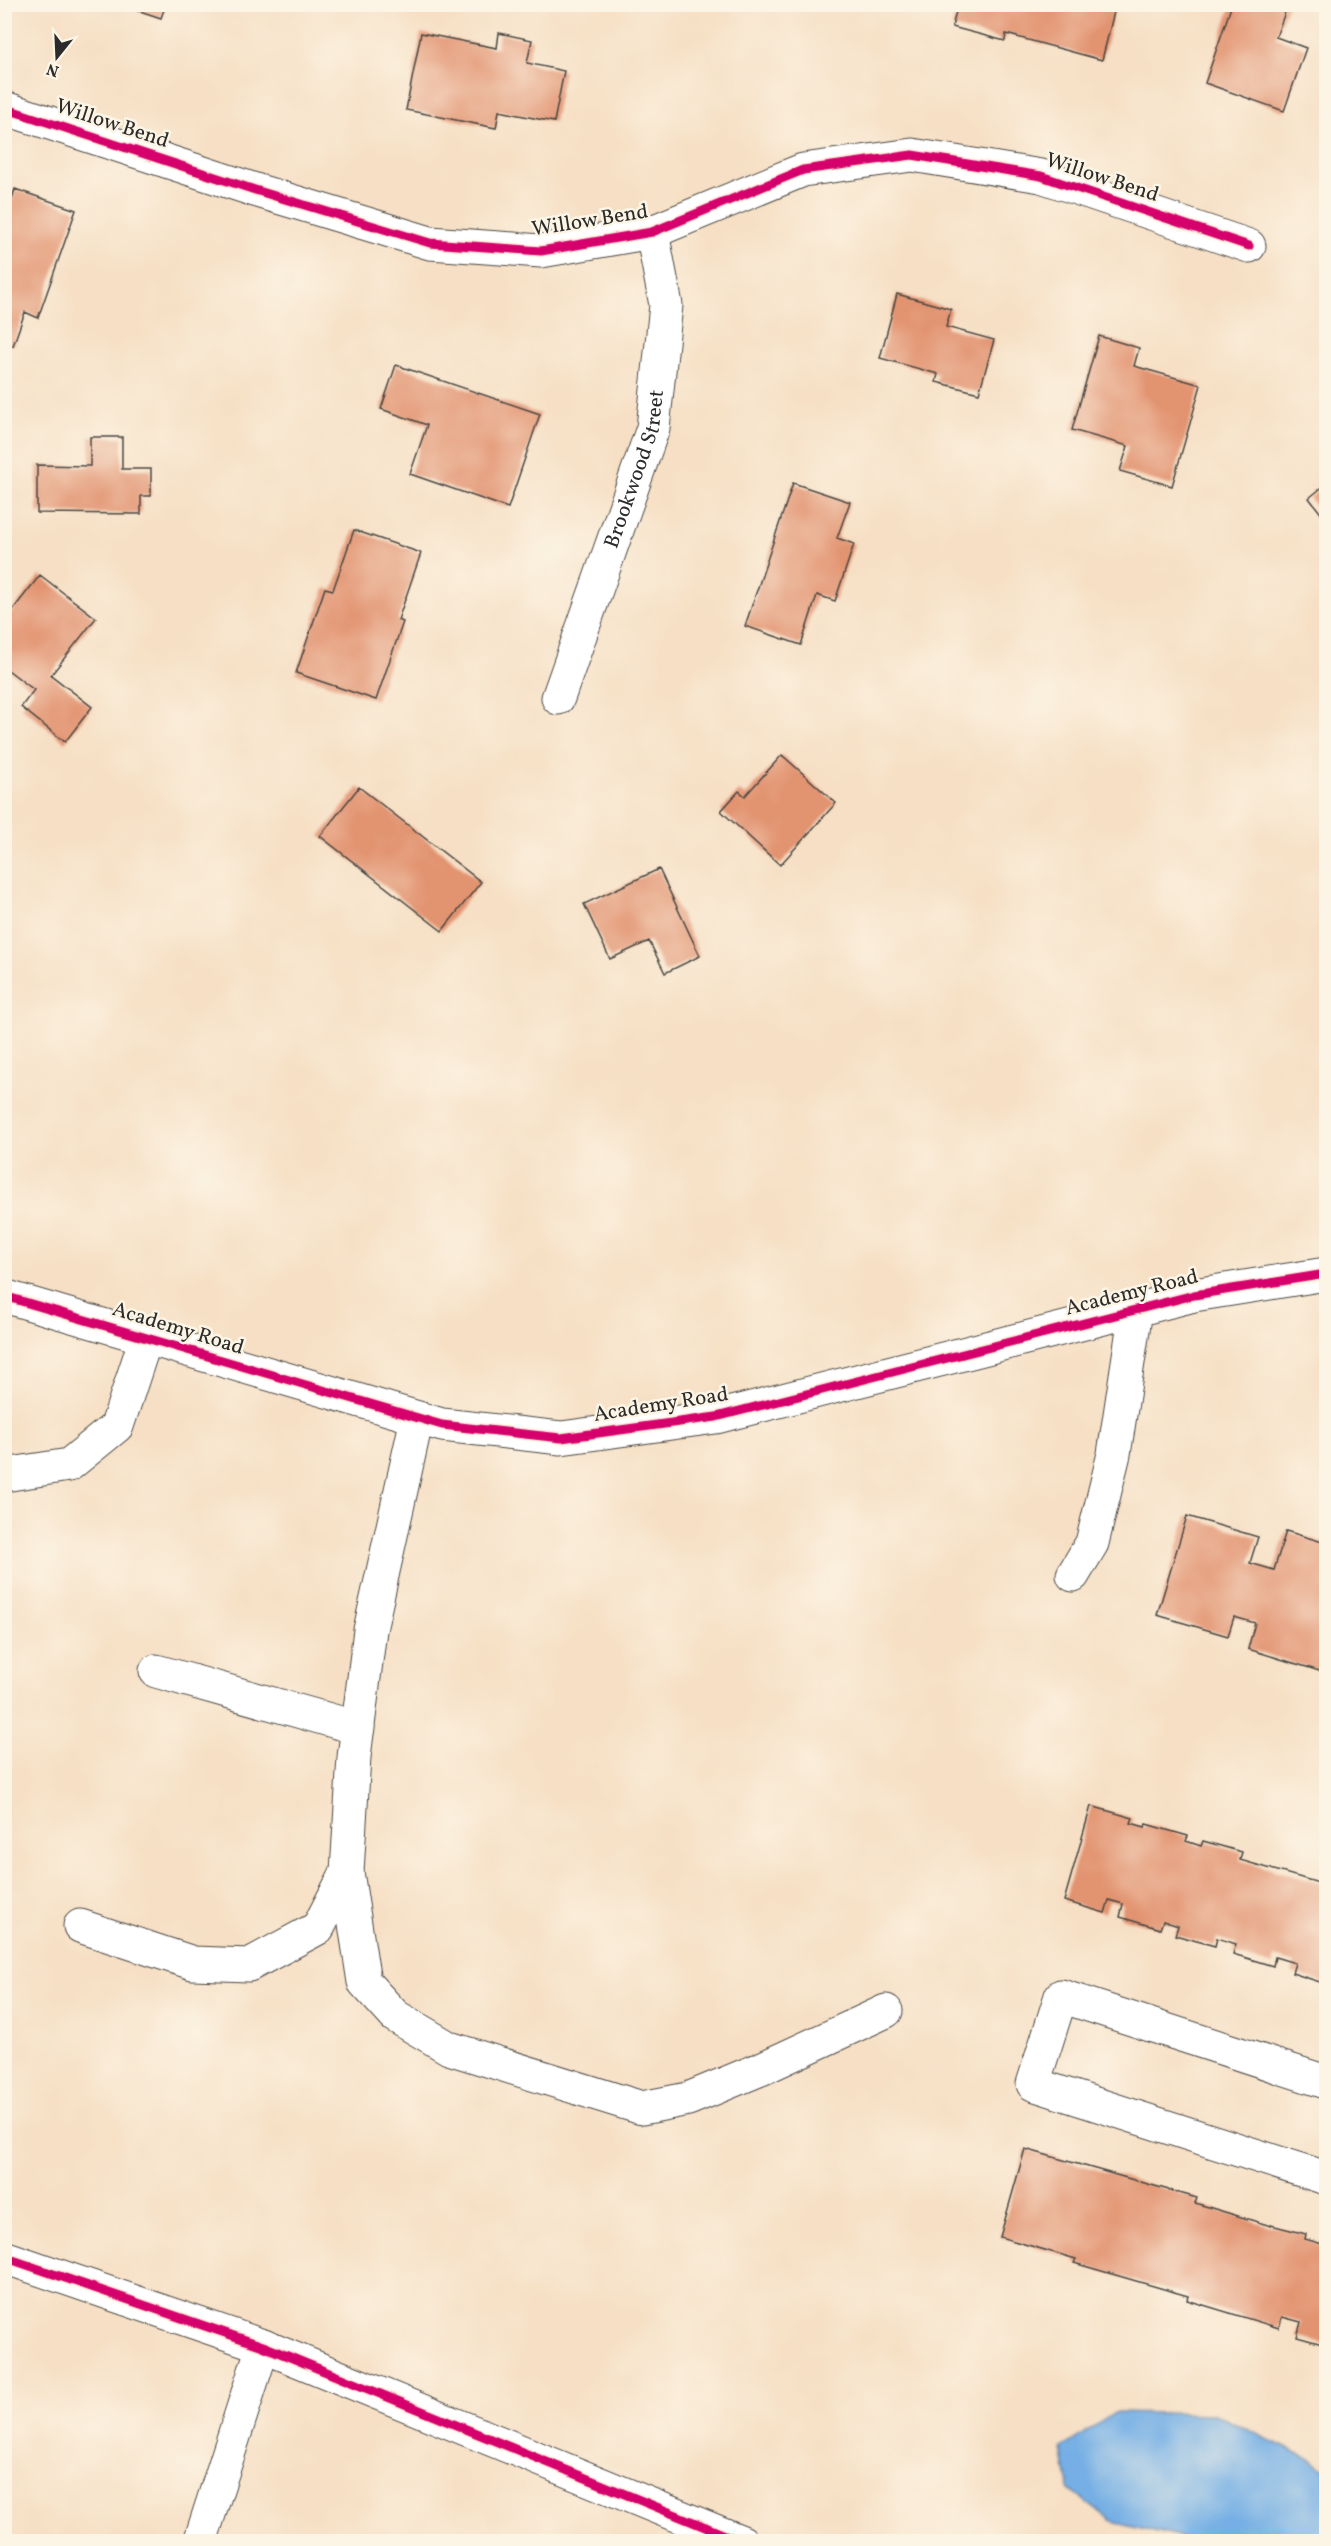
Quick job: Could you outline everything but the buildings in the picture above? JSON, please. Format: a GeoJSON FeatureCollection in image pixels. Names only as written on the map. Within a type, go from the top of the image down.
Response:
{"type":"FeatureCollection","features":[{"type":"Feature","properties":{"kind":"street","name":"Willow Bend"},"geometry":{"type":"LineString","coordinates":[[4,108],[255,190],[430,243],[541,250],[652,232],[803,170],[912,155],[1041,176],[1249,246]]}},
{"type":"Feature","properties":{"kind":"street","name":"Brookwood Street"},"geometry":{"type":"LineString","coordinates":[[558,698],[653,428],[666,305],[652,232]]}},
{"type":"Feature","properties":{"kind":"street","name":"Academy Road"},"geometry":{"type":"LineString","coordinates":[[4,1296],[442,1425],[561,1438],[716,1417],[1194,1295],[1326,1274]]}},
{"type":"Feature","properties":{"kind":"street"},"geometry":{"type":"LineString","coordinates":[[1073,1575],[1092,1543],[1114,1454],[1136,1310]]}},
{"type":"Feature","properties":{"kind":"street"},"geometry":{"type":"LineString","coordinates":[[4,1475],[69,1466],[117,1426],[146,1338]]}},
{"type":"Feature","properties":{"kind":"street"},"geometry":{"type":"LineString","coordinates":[[417,1418],[370,1630],[358,1728],[347,1872],[364,1982],[395,2016],[449,2048],[642,2108],[688,2099],[763,2068],[886,2011]]}},
{"type":"Feature","properties":{"kind":"street"},"geometry":{"type":"LineString","coordinates":[[156,1671],[358,1728]]}},
{"type":"Feature","properties":{"kind":"street"},"geometry":{"type":"LineString","coordinates":[[80,1926],[194,1962],[249,1965],[318,1928],[347,1872]]}},
{"type":"Feature","properties":{"kind":"street"},"geometry":{"type":"LineString","coordinates":[[1326,2082],[1061,1996],[1033,2084],[1326,2178]]}},
{"type":"Feature","properties":{"kind":"street"},"geometry":{"type":"LineString","coordinates":[[4,2258],[263,2346],[742,2541]]}},
{"type":"Feature","properties":{"kind":"street"},"geometry":{"type":"LineString","coordinates":[[200,2541],[263,2346]]}},
{"type":"Feature","properties":{"kind":"water"},"geometry":{"type":"Polygon","coordinates":[[[1116,2412],[1214,2414],[1312,2460],[1326,2470],[1326,2541],[1196,2541],[1112,2521],[1069,2488],[1062,2448],[1116,2412]]]}},
{"type":"Feature","properties":{"kind":"cycle path"},"geometry":{"type":"LineString","coordinates":[[4,108],[255,190],[430,243],[541,251],[652,232],[803,170],[912,155],[1041,176],[1249,246]]}},
{"type":"Feature","properties":{"kind":"cycle path"},"geometry":{"type":"LineString","coordinates":[[4,1296],[442,1425],[561,1438],[716,1417],[1194,1295],[1326,1274]]}},
{"type":"Feature","properties":{"kind":"cycle path"},"geometry":{"type":"LineString","coordinates":[[4,2257],[263,2346],[742,2542]]}}]}
